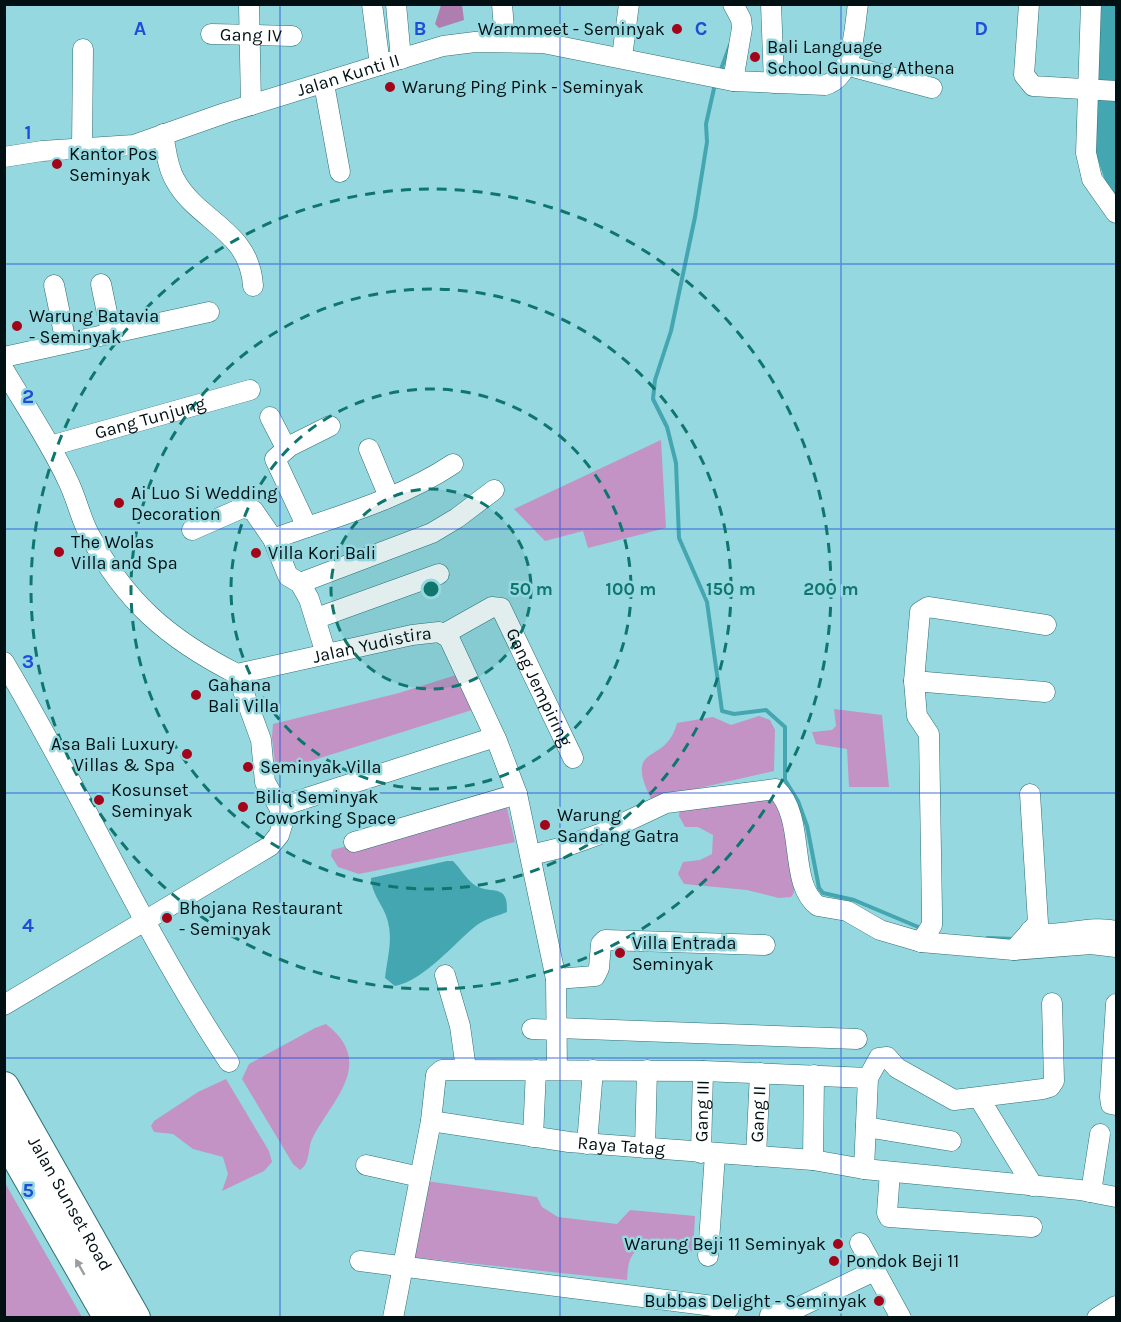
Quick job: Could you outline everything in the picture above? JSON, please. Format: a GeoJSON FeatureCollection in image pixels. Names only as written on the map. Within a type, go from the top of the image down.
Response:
{"type":"FeatureCollection","features":[{"type":"Feature","properties":{"kind":"highway","name":"Jalan Sunset Road"},"geometry":{"type":"LineString","coordinates":[[4,1087],[135,1317]]}},
{"type":"Feature","properties":{"kind":"highway"},"geometry":{"type":"LineString","coordinates":[[4,1136],[109,1317]]}},
{"type":"Feature","properties":{"kind":"street"},"geometry":{"type":"LineString","coordinates":[[249,4],[251,105]]}},
{"type":"Feature","properties":{"kind":"street"},"geometry":{"type":"LineString","coordinates":[[372,4],[380,65]]}},
{"type":"Feature","properties":{"kind":"street"},"geometry":{"type":"LineString","coordinates":[[396,4],[401,59]]}},
{"type":"Feature","properties":{"kind":"street"},"geometry":{"type":"LineString","coordinates":[[502,4],[504,41]]}},
{"type":"Feature","properties":{"kind":"street"},"geometry":{"type":"LineString","coordinates":[[622,57],[629,4]]}},
{"type":"Feature","properties":{"kind":"street"},"geometry":{"type":"LineString","coordinates":[[733,4],[741,19],[742,28],[733,81]]}},
{"type":"Feature","properties":{"kind":"street"},"geometry":{"type":"LineString","coordinates":[[771,4],[774,83]]}},
{"type":"Feature","properties":{"kind":"street"},"geometry":{"type":"LineString","coordinates":[[858,4],[841,73],[932,88]]}},
{"type":"Feature","properties":{"kind":"street"},"geometry":{"type":"LineString","coordinates":[[1029,4],[1024,75],[1026,81],[1033,86],[1116,90]]}},
{"type":"Feature","properties":{"kind":"street"},"geometry":{"type":"LineString","coordinates":[[1091,4],[1090,89],[1086,153],[1092,179],[1116,213]]}},
{"type":"Feature","properties":{"kind":"street","name":"Gang IV"},"geometry":{"type":"LineString","coordinates":[[211,34],[292,36]]}},
{"type":"Feature","properties":{"kind":"street","name":"Jalan Kunti II"},"geometry":{"type":"LineString","coordinates":[[4,157],[42,151],[134,146],[251,105],[443,46],[504,41],[543,43],[733,81],[825,85],[841,73]]}},
{"type":"Feature","properties":{"kind":"street"},"geometry":{"type":"LineString","coordinates":[[82,149],[83,49]]}},
{"type":"Feature","properties":{"kind":"street"},"geometry":{"type":"LineString","coordinates":[[324,84],[340,172]]}},
{"type":"Feature","properties":{"kind":"street"},"geometry":{"type":"LineString","coordinates":[[164,134],[174,179],[244,250],[252,270],[253,286]]}},
{"type":"Feature","properties":{"kind":"street"},"geometry":{"type":"LineString","coordinates":[[101,284],[111,332]]}},
{"type":"Feature","properties":{"kind":"street"},"geometry":{"type":"LineString","coordinates":[[54,285],[66,343]]}},
{"type":"Feature","properties":{"kind":"street"},"geometry":{"type":"LineString","coordinates":[[4,357],[209,312]]}},
{"type":"Feature","properties":{"kind":"street"},"geometry":{"type":"LineString","coordinates":[[4,370],[10,394],[50,446],[69,482],[87,530],[111,572],[132,600],[183,644],[237,674],[261,740],[265,783],[279,807],[282,827],[270,846],[4,1005]]}},
{"type":"Feature","properties":{"kind":"street","name":"Gang Tunjung"},"geometry":{"type":"LineString","coordinates":[[50,446],[250,390]]}},
{"type":"Feature","properties":{"kind":"street"},"geometry":{"type":"LineString","coordinates":[[270,417],[286,448]]}},
{"type":"Feature","properties":{"kind":"street"},"geometry":{"type":"LineString","coordinates":[[307,527],[275,459],[286,448],[330,426]]}},
{"type":"Feature","properties":{"kind":"street"},"geometry":{"type":"LineString","coordinates":[[369,449],[389,497]]}},
{"type":"Feature","properties":{"kind":"street"},"geometry":{"type":"LineString","coordinates":[[273,540],[389,497],[431,479],[453,464]]}},
{"type":"Feature","properties":{"kind":"street"},"geometry":{"type":"LineString","coordinates":[[300,583],[432,533],[458,518],[494,490]]}},
{"type":"Feature","properties":{"kind":"street"},"geometry":{"type":"LineString","coordinates":[[192,530],[250,508],[273,540],[288,576],[300,583],[317,618],[326,654]]}},
{"type":"Feature","properties":{"kind":"street"},"geometry":{"type":"LineString","coordinates":[[317,618],[438,574]]}},
{"type":"Feature","properties":{"kind":"street","name":"Gang Jempiring"},"geometry":{"type":"LineString","coordinates":[[444,634],[492,607],[501,608],[573,758]]}},
{"type":"Feature","properties":{"kind":"street"},"geometry":{"type":"LineString","coordinates":[[926,934],[929,734],[917,716],[914,681],[920,612],[928,607],[1046,625]]}},
{"type":"Feature","properties":{"kind":"street","name":"Jalan Yudistira"},"geometry":{"type":"LineString","coordinates":[[237,674],[412,635],[433,632],[444,634],[453,643],[495,737],[517,794],[556,979],[557,1070]]}},
{"type":"Feature","properties":{"kind":"street"},"geometry":{"type":"LineString","coordinates":[[4,662],[145,920],[203,1022],[230,1062]]}},
{"type":"Feature","properties":{"kind":"street"},"geometry":{"type":"LineString","coordinates":[[914,681],[1045,692]]}},
{"type":"Feature","properties":{"kind":"street"},"geometry":{"type":"LineString","coordinates":[[279,807],[495,737]]}},
{"type":"Feature","properties":{"kind":"street"},"geometry":{"type":"LineString","coordinates":[[531,855],[564,847],[600,834],[666,803],[776,789],[790,811],[805,890],[812,902],[827,909],[847,910],[880,930],[1116,947]]}},
{"type":"Feature","properties":{"kind":"street"},"geometry":{"type":"LineString","coordinates":[[354,842],[517,794]]}},
{"type":"Feature","properties":{"kind":"street"},"geometry":{"type":"LineString","coordinates":[[1023,940],[1038,923],[1030,794]]}},
{"type":"Feature","properties":{"kind":"street"},"geometry":{"type":"LineString","coordinates":[[1023,940],[1088,928],[1116,931]]}},
{"type":"Feature","properties":{"kind":"street"},"geometry":{"type":"LineString","coordinates":[[556,979],[595,976],[599,968],[601,944],[605,940],[765,945]]}},
{"type":"Feature","properties":{"kind":"street"},"geometry":{"type":"LineString","coordinates":[[445,975],[460,1026],[466,1069]]}},
{"type":"Feature","properties":{"kind":"street"},"geometry":{"type":"LineString","coordinates":[[864,1169],[868,1078],[879,1058],[887,1057],[897,1068],[954,1100],[1043,1089],[1053,1084],[1052,1003]]}},
{"type":"Feature","properties":{"kind":"street"},"geometry":{"type":"LineString","coordinates":[[1116,1004],[1110,1097],[1111,1104],[1116,1105]]}},
{"type":"Feature","properties":{"kind":"street"},"geometry":{"type":"LineString","coordinates":[[532,1029],[857,1039]]}},
{"type":"Feature","properties":{"kind":"street"},"geometry":{"type":"LineString","coordinates":[[393,1317],[401,1265],[431,1122],[438,1072],[466,1069],[647,1070],[868,1078]]}},
{"type":"Feature","properties":{"kind":"street"},"geometry":{"type":"LineString","coordinates":[[533,1137],[536,1070]]}},
{"type":"Feature","properties":{"kind":"street"},"geometry":{"type":"LineString","coordinates":[[587,1144],[593,1070]]}},
{"type":"Feature","properties":{"kind":"street"},"geometry":{"type":"LineString","coordinates":[[645,1148],[647,1070]]}},
{"type":"Feature","properties":{"kind":"street","name":"Gang III"},"geometry":{"type":"LineString","coordinates":[[703,1071],[708,1153],[708,1256]]}},
{"type":"Feature","properties":{"kind":"street","name":"Gang II"},"geometry":{"type":"LineString","coordinates":[[756,1156],[760,1073]]}},
{"type":"Feature","properties":{"kind":"street"},"geometry":{"type":"LineString","coordinates":[[813,1160],[814,1075]]}},
{"type":"Feature","properties":{"kind":"street"},"geometry":{"type":"LineString","coordinates":[[979,1098],[1033,1186]]}},
{"type":"Feature","properties":{"kind":"street","name":"Raya Tatag"},"geometry":{"type":"LineString","coordinates":[[431,1122],[587,1144],[813,1160],[864,1169],[1091,1192],[1116,1197]]}},
{"type":"Feature","properties":{"kind":"street"},"geometry":{"type":"LineString","coordinates":[[866,1127],[951,1141]]}},
{"type":"Feature","properties":{"kind":"street"},"geometry":{"type":"LineString","coordinates":[[1091,1192],[1100,1134]]}},
{"type":"Feature","properties":{"kind":"street"},"geometry":{"type":"LineString","coordinates":[[366,1165],[420,1178]]}},
{"type":"Feature","properties":{"kind":"street"},"geometry":{"type":"LineString","coordinates":[[890,1172],[887,1214],[889,1217],[1032,1227]]}},
{"type":"Feature","properties":{"kind":"street"},"geometry":{"type":"LineString","coordinates":[[860,1243],[902,1317]]}},
{"type":"Feature","properties":{"kind":"street"},"geometry":{"type":"LineString","coordinates":[[360,1261],[729,1308]]}},
{"type":"Feature","properties":{"kind":"street"},"geometry":{"type":"LineString","coordinates":[[770,1314],[791,1311],[874,1271]]}},
{"type":"Feature","properties":{"kind":"street"},"geometry":{"type":"LineString","coordinates":[[1097,1317],[1116,1306]]}},
{"type":"Feature","properties":{"kind":"shaded area"},"geometry":{"type":"Polygon","coordinates":[[[441,5],[462,5],[464,20],[439,28],[435,24],[441,5]]]}},
{"type":"Feature","properties":{"kind":"shaded area"},"geometry":{"type":"Polygon","coordinates":[[[661,440],[666,528],[588,548],[583,531],[545,541],[514,509],[661,440]]]}},
{"type":"Feature","properties":{"kind":"shaded area"},"geometry":{"type":"Polygon","coordinates":[[[456,675],[472,710],[276,772],[272,737],[273,724],[399,693],[456,675]]]}},
{"type":"Feature","properties":{"kind":"shaded area"},"geometry":{"type":"Polygon","coordinates":[[[834,709],[882,715],[889,787],[849,787],[847,749],[816,744],[812,732],[832,730],[836,726],[834,709]]]}},
{"type":"Feature","properties":{"kind":"shaded area"},"geometry":{"type":"Polygon","coordinates":[[[759,716],[770,720],[775,730],[774,771],[651,799],[644,781],[642,769],[644,761],[672,737],[677,723],[713,717],[731,725],[759,716]]]}},
{"type":"Feature","properties":{"kind":"shaded area"},"geometry":{"type":"Polygon","coordinates":[[[776,797],[794,864],[795,889],[791,897],[779,898],[747,890],[684,884],[678,874],[683,862],[700,860],[712,854],[713,835],[698,827],[685,827],[679,816],[680,806],[776,797]]]}},
{"type":"Feature","properties":{"kind":"shaded area"},"geometry":{"type":"Polygon","coordinates":[[[506,804],[515,842],[359,874],[338,867],[331,856],[332,850],[506,804]]]}},
{"type":"Feature","properties":{"kind":"shaded area"},"geometry":{"type":"Polygon","coordinates":[[[326,1024],[341,1038],[348,1053],[349,1067],[346,1081],[313,1137],[306,1163],[300,1170],[293,1164],[242,1079],[249,1064],[326,1024]]]}},
{"type":"Feature","properties":{"kind":"shaded area"},"geometry":{"type":"Polygon","coordinates":[[[226,1079],[269,1151],[272,1162],[264,1171],[222,1191],[228,1174],[223,1157],[193,1149],[173,1134],[154,1132],[151,1126],[154,1121],[198,1092],[226,1079]]]}},
{"type":"Feature","properties":{"kind":"shaded area"},"geometry":{"type":"Polygon","coordinates":[[[426,1181],[537,1197],[542,1207],[558,1217],[617,1224],[630,1210],[695,1216],[693,1251],[641,1248],[631,1257],[627,1280],[411,1257],[426,1181]]]}},
{"type":"Feature","properties":{"kind":"shaded area"},"geometry":{"type":"Polygon","coordinates":[[[5,1183],[82,1317],[5,1317],[5,1183]]]}},
{"type":"Feature","properties":{"kind":"water"},"geometry":{"type":"Polygon","coordinates":[[[1097,5],[1116,5],[1116,199],[1106,183],[1094,149],[1097,5]]]}},
{"type":"Feature","properties":{"kind":"water"},"geometry":{"type":"Polygon","coordinates":[[[453,861],[469,881],[478,887],[501,892],[507,902],[507,912],[480,923],[428,969],[395,986],[385,978],[390,943],[389,929],[386,916],[373,890],[371,878],[453,861]]]}},
{"type":"Feature","properties":{"kind":"waterway"},"geometry":{"type":"LineString","coordinates":[[720,72],[730,45]]}},
{"type":"Feature","properties":{"kind":"waterway"},"geometry":{"type":"LineString","coordinates":[[715,84],[706,124],[707,142],[695,217],[671,331],[655,380],[653,399],[667,427],[676,463],[679,538],[707,602],[722,711],[734,714],[766,710],[785,727],[785,780],[798,801],[807,826],[819,888],[823,893],[854,900],[923,929]]}},
{"type":"Feature","properties":{"kind":"waterway"},"geometry":{"type":"LineString","coordinates":[[987,938],[1015,939]]}},
{"type":"Feature","properties":{"kind":"place","name":"Warmmeet - Seminyak"},"geometry":{"type":"Point","coordinates":[677,29]}},
{"type":"Feature","properties":{"kind":"place","name":"Bali Language School Gunung Athena"},"geometry":{"type":"Point","coordinates":[755,57]}},
{"type":"Feature","properties":{"kind":"place","name":"Warung Ping Pink - Seminyak"},"geometry":{"type":"Point","coordinates":[390,87]}},
{"type":"Feature","properties":{"kind":"place","name":"Kantor Pos Seminyak"},"geometry":{"type":"Point","coordinates":[57,164]}},
{"type":"Feature","properties":{"kind":"place","name":"Warung Batavia - Seminyak"},"geometry":{"type":"Point","coordinates":[17,326]}},
{"type":"Feature","properties":{"kind":"place","name":"Ai Luo Si Wedding Decoration"},"geometry":{"type":"Point","coordinates":[119,503]}},
{"type":"Feature","properties":{"kind":"place","name":"The Wolas Villa and Spa"},"geometry":{"type":"Point","coordinates":[59,552]}},
{"type":"Feature","properties":{"kind":"place","name":"Villa Kori Bali"},"geometry":{"type":"Point","coordinates":[256,553]}},
{"type":"Feature","properties":{"kind":"place","name":"Gahana Bali Villa"},"geometry":{"type":"Point","coordinates":[196,695]}},
{"type":"Feature","properties":{"kind":"place","name":"Asa Bali Luxury Villas & Spa"},"geometry":{"type":"Point","coordinates":[187,754]}},
{"type":"Feature","properties":{"kind":"place","name":"Seminyak Villa"},"geometry":{"type":"Point","coordinates":[248,767]}},
{"type":"Feature","properties":{"kind":"place","name":"Kosunset Seminyak"},"geometry":{"type":"Point","coordinates":[99,800]}},
{"type":"Feature","properties":{"kind":"place","name":"Biliq Seminyak Coworking Space"},"geometry":{"type":"Point","coordinates":[243,807]}},
{"type":"Feature","properties":{"kind":"place","name":"Warung Sandang Gatra"},"geometry":{"type":"Point","coordinates":[545,825]}},
{"type":"Feature","properties":{"kind":"place","name":"Bhojana Restaurant - Seminyak"},"geometry":{"type":"Point","coordinates":[167,918]}},
{"type":"Feature","properties":{"kind":"place","name":"Villa Entrada Seminyak"},"geometry":{"type":"Point","coordinates":[620,953]}},
{"type":"Feature","properties":{"kind":"place","name":"Warung Beji 11 Seminyak"},"geometry":{"type":"Point","coordinates":[838,1244]}},
{"type":"Feature","properties":{"kind":"place","name":"Pondok Beji 11"},"geometry":{"type":"Point","coordinates":[834,1261]}},
{"type":"Feature","properties":{"kind":"place","name":"Bubbas Delight - Seminyak"},"geometry":{"type":"Point","coordinates":[879,1301]}}]}
